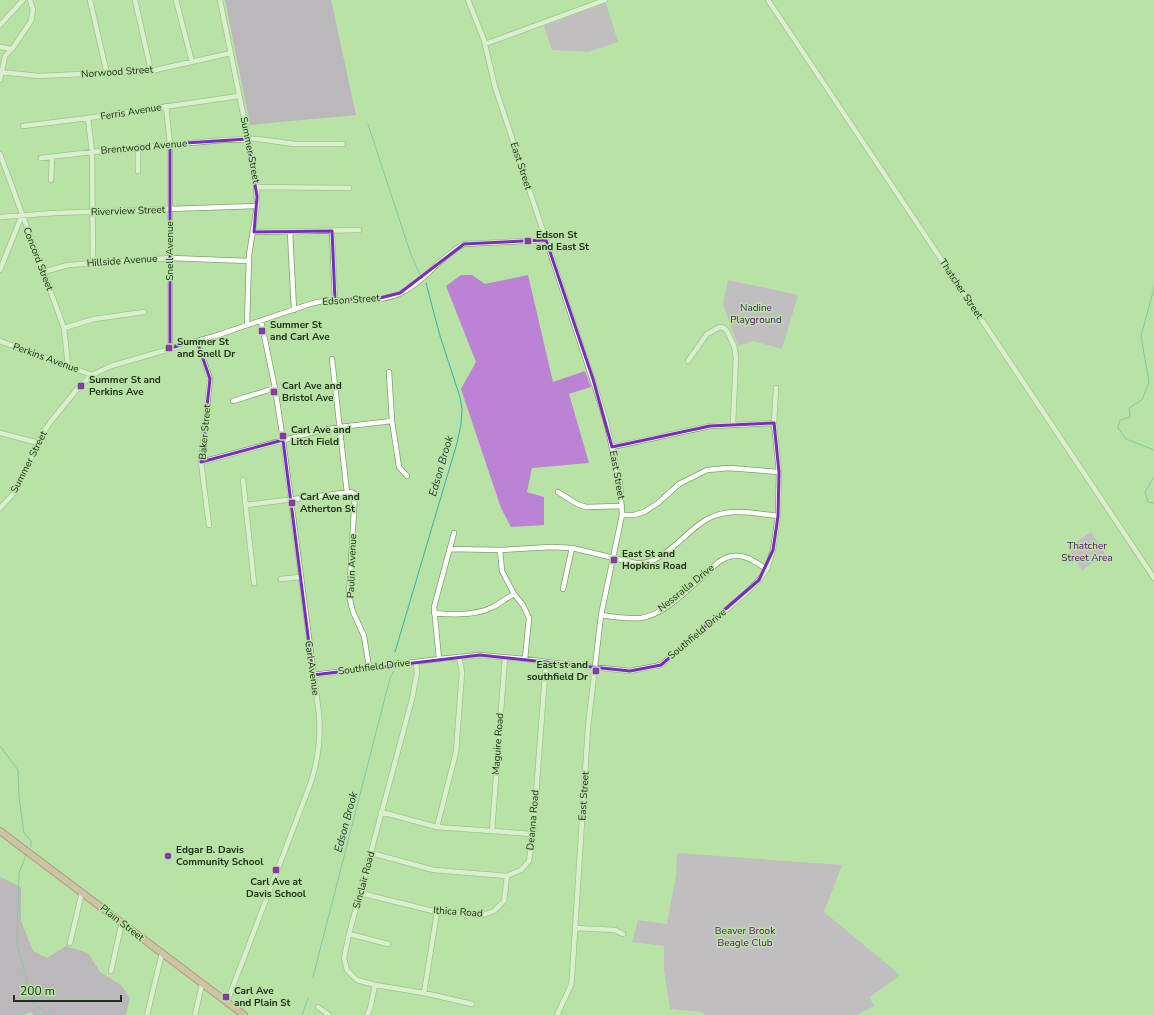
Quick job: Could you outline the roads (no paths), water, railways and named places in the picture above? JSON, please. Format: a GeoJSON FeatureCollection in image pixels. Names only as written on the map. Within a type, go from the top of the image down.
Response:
{"type":"FeatureCollection","features":[{"type":"Feature","properties":{"kind":"main road","name":"Plain Street"},"geometry":{"type":"LineString","coordinates":[[0,831],[244,1015]]}},
{"type":"Feature","properties":{"kind":"street"},"geometry":{"type":"LineString","coordinates":[[0,25],[23,0]]}},
{"type":"Feature","properties":{"kind":"street"},"geometry":{"type":"LineString","coordinates":[[0,80],[5,56],[12,49],[31,21],[33,10],[30,0]]}},
{"type":"Feature","properties":{"kind":"street"},"geometry":{"type":"LineString","coordinates":[[90,0],[107,74]]}},
{"type":"Feature","properties":{"kind":"street"},"geometry":{"type":"LineString","coordinates":[[134,0],[151,71]]}},
{"type":"Feature","properties":{"kind":"street"},"geometry":{"type":"LineString","coordinates":[[176,0],[192,62]]}},
{"type":"Feature","properties":{"kind":"street","name":"Summer Street"},"geometry":{"type":"LineString","coordinates":[[220,0],[257,187],[257,206],[249,261],[247,325]]}},
{"type":"Feature","properties":{"kind":"street","name":"East Street"},"geometry":{"type":"LineString","coordinates":[[468,0],[485,44],[495,87],[606,421],[620,484],[622,506],[622,515],[601,615],[594,667],[588,727],[571,985],[557,1015]]}},
{"type":"Feature","properties":{"kind":"street"},"geometry":{"type":"LineString","coordinates":[[485,44],[605,0]]}},
{"type":"Feature","properties":{"kind":"street","name":"Thatcher Street"},"geometry":{"type":"LineString","coordinates":[[768,0],[1154,578]]}},
{"type":"Feature","properties":{"kind":"street"},"geometry":{"type":"LineString","coordinates":[[0,47],[12,49]]}},
{"type":"Feature","properties":{"kind":"street","name":"Norwood Street"},"geometry":{"type":"LineString","coordinates":[[1,72],[38,76],[151,71],[230,53]]}},
{"type":"Feature","properties":{"kind":"street","name":"Ferris Avenue"},"geometry":{"type":"LineString","coordinates":[[23,126],[239,96]]}},
{"type":"Feature","properties":{"kind":"street","name":"Snell Avenue"},"geometry":{"type":"LineString","coordinates":[[166,106],[170,144],[170,348]]}},
{"type":"Feature","properties":{"kind":"street"},"geometry":{"type":"LineString","coordinates":[[88,118],[92,152],[93,263]]}},
{"type":"Feature","properties":{"kind":"street","name":"Brentwood Avenue"},"geometry":{"type":"LineString","coordinates":[[41,158],[211,140],[248,139],[294,144],[343,144]]}},
{"type":"Feature","properties":{"kind":"street"},"geometry":{"type":"LineString","coordinates":[[138,147],[138,171]]}},
{"type":"Feature","properties":{"kind":"street","name":"Concord Street"},"geometry":{"type":"LineString","coordinates":[[0,154],[64,328],[68,366]]}},
{"type":"Feature","properties":{"kind":"street"},"geometry":{"type":"LineString","coordinates":[[51,180],[52,157]]}},
{"type":"Feature","properties":{"kind":"street"},"geometry":{"type":"LineString","coordinates":[[257,187],[349,188]]}},
{"type":"Feature","properties":{"kind":"street","name":"Riverview Street"},"geometry":{"type":"LineString","coordinates":[[0,217],[257,206]]}},
{"type":"Feature","properties":{"kind":"street"},"geometry":{"type":"LineString","coordinates":[[0,270],[22,215]]}},
{"type":"Feature","properties":{"kind":"street"},"geometry":{"type":"LineString","coordinates":[[254,232],[359,230]]}},
{"type":"Feature","properties":{"kind":"street"},"geometry":{"type":"LineString","coordinates":[[332,231],[335,300]]}},
{"type":"Feature","properties":{"kind":"street"},"geometry":{"type":"LineString","coordinates":[[290,232],[294,310]]}},
{"type":"Feature","properties":{"kind":"street","name":"Edson Street"},"geometry":{"type":"LineString","coordinates":[[261,321],[325,300],[380,298],[400,293],[417,283],[454,249],[464,244],[546,240]]}},
{"type":"Feature","properties":{"kind":"street","name":"Hillside Avenue"},"geometry":{"type":"LineString","coordinates":[[43,272],[68,265],[170,258],[249,261]]}},
{"type":"Feature","properties":{"kind":"street"},"geometry":{"type":"LineString","coordinates":[[64,328],[94,319],[144,312]]}},
{"type":"Feature","properties":{"kind":"street","name":"Summer Street"},"geometry":{"type":"LineString","coordinates":[[0,508],[15,492],[44,431],[78,388],[92,375],[111,366],[261,321]]}},
{"type":"Feature","properties":{"kind":"street","name":"Carl Avenue"},"geometry":{"type":"LineString","coordinates":[[227,1002],[306,796],[315,768],[320,739],[320,726],[283,440],[275,388],[261,321]]}},
{"type":"Feature","properties":{"kind":"street"},"geometry":{"type":"LineString","coordinates":[[688,361],[707,334],[716,328],[724,328],[729,333],[735,353],[733,424]]}},
{"type":"Feature","properties":{"kind":"street","name":"Perkins Avenue"},"geometry":{"type":"LineString","coordinates":[[0,341],[92,375]]}},
{"type":"Feature","properties":{"kind":"street","name":"Baker Street"},"geometry":{"type":"LineString","coordinates":[[197,341],[210,379],[201,462],[209,525]]}},
{"type":"Feature","properties":{"kind":"street"},"geometry":{"type":"LineString","coordinates":[[246,505],[347,492],[332,358]]}},
{"type":"Feature","properties":{"kind":"street"},"geometry":{"type":"LineString","coordinates":[[389,372],[392,421],[400,467],[407,476]]}},
{"type":"Feature","properties":{"kind":"street"},"geometry":{"type":"LineString","coordinates":[[233,401],[275,388]]}},
{"type":"Feature","properties":{"kind":"street","name":"Southfield Drive"},"geometry":{"type":"LineString","coordinates":[[313,675],[369,667],[480,655],[630,670],[661,665],[746,593],[759,580],[766,569],[773,550],[778,516],[779,472],[774,423],[776,388]]}},
{"type":"Feature","properties":{"kind":"street"},"geometry":{"type":"LineString","coordinates":[[201,462],[318,431],[392,421]]}},
{"type":"Feature","properties":{"kind":"street"},"geometry":{"type":"LineString","coordinates":[[612,447],[710,426],[774,423]]}},
{"type":"Feature","properties":{"kind":"street"},"geometry":{"type":"LineString","coordinates":[[0,433],[39,443]]}},
{"type":"Feature","properties":{"kind":"street"},"geometry":{"type":"LineString","coordinates":[[622,515],[634,515],[644,512],[658,503],[679,484],[707,470],[729,468],[779,472]]}},
{"type":"Feature","properties":{"kind":"street"},"geometry":{"type":"LineString","coordinates":[[243,480],[254,583]]}},
{"type":"Feature","properties":{"kind":"street","name":"Paulin Avenue"},"geometry":{"type":"LineString","coordinates":[[347,492],[356,494],[349,596],[353,612],[364,636],[369,667]]}},
{"type":"Feature","properties":{"kind":"street"},"geometry":{"type":"LineString","coordinates":[[558,492],[577,504],[586,506],[622,506]]}},
{"type":"Feature","properties":{"kind":"street"},"geometry":{"type":"LineString","coordinates":[[450,549],[500,550],[552,547],[572,548],[640,563],[651,562],[668,550],[697,525],[709,518],[739,512],[778,516]]}},
{"type":"Feature","properties":{"kind":"street"},"geometry":{"type":"LineString","coordinates":[[439,659],[434,607],[454,533]]}},
{"type":"Feature","properties":{"kind":"street"},"geometry":{"type":"LineString","coordinates":[[563,589],[572,548]]}},
{"type":"Feature","properties":{"kind":"street"},"geometry":{"type":"LineString","coordinates":[[500,550],[502,571],[514,594],[523,605],[529,618],[525,659]]}},
{"type":"Feature","properties":{"kind":"street","name":"Nessralla Drive"},"geometry":{"type":"LineString","coordinates":[[601,615],[635,618],[654,614],[670,604],[718,562],[730,556],[745,557],[766,569]]}},
{"type":"Feature","properties":{"kind":"street"},"geometry":{"type":"LineString","coordinates":[[281,579],[301,577]]}},
{"type":"Feature","properties":{"kind":"street"},"geometry":{"type":"LineString","coordinates":[[434,613],[453,615],[482,611],[492,608],[514,594]]}},
{"type":"Feature","properties":{"kind":"street"},"geometry":{"type":"LineString","coordinates":[[436,827],[456,752],[462,672],[460,657]]}},
{"type":"Feature","properties":{"kind":"street","name":"Maguire Road"},"geometry":{"type":"LineString","coordinates":[[492,831],[505,657]]}},
{"type":"Feature","properties":{"kind":"street","name":"Sinclair Road"},"geometry":{"type":"LineString","coordinates":[[416,662],[417,673],[412,699],[381,812],[344,958],[347,970],[357,980],[375,985],[424,993],[472,1004]]}},
{"type":"Feature","properties":{"kind":"street","name":"Deanna Road"},"geometry":{"type":"LineString","coordinates":[[506,876],[521,870],[529,861],[533,834],[546,662]]}},
{"type":"Feature","properties":{"kind":"street"},"geometry":{"type":"LineString","coordinates":[[381,812],[436,827],[533,834]]}},
{"type":"Feature","properties":{"kind":"street"},"geometry":{"type":"LineString","coordinates":[[371,853],[434,870],[506,876]]}},
{"type":"Feature","properties":{"kind":"street","name":"Ithica Road"},"geometry":{"type":"LineString","coordinates":[[360,893],[438,912],[483,915],[494,911],[504,901],[506,876]]}},
{"type":"Feature","properties":{"kind":"street"},"geometry":{"type":"LineString","coordinates":[[70,944],[82,892]]}},
{"type":"Feature","properties":{"kind":"street"},"geometry":{"type":"LineString","coordinates":[[424,993],[438,912]]}},
{"type":"Feature","properties":{"kind":"street"},"geometry":{"type":"LineString","coordinates":[[110,971],[122,922]]}},
{"type":"Feature","properties":{"kind":"street"},"geometry":{"type":"LineString","coordinates":[[575,928],[615,930],[623,934]]}},
{"type":"Feature","properties":{"kind":"street"},"geometry":{"type":"LineString","coordinates":[[349,934],[388,944]]}},
{"type":"Feature","properties":{"kind":"street"},"geometry":{"type":"LineString","coordinates":[[147,1015],[162,953]]}},
{"type":"Feature","properties":{"kind":"street"},"geometry":{"type":"LineString","coordinates":[[195,1015],[202,984]]}},
{"type":"Feature","properties":{"kind":"street"},"geometry":{"type":"LineString","coordinates":[[367,1015],[370,1009],[375,985]]}},
{"type":"Feature","properties":{"kind":"street"},"geometry":{"type":"LineString","coordinates":[[318,1007],[329,1015]]}},
{"type":"Feature","properties":{"kind":"waterway","name":"Edson Brook"},"geometry":{"type":"LineString","coordinates":[[368,124],[410,252],[420,275]]}},
{"type":"Feature","properties":{"kind":"waterway","name":"Edson Brook"},"geometry":{"type":"LineString","coordinates":[[395,652],[457,443],[461,424],[462,409],[460,397],[440,336],[426,283]]}},
{"type":"Feature","properties":{"kind":"waterway"},"geometry":{"type":"LineString","coordinates":[[1154,284],[1141,336],[1149,382],[1142,400],[1129,408],[1130,417],[1120,420],[1118,428],[1126,439],[1154,450]]}},
{"type":"Feature","properties":{"kind":"waterway"},"geometry":{"type":"LineString","coordinates":[[1154,477],[1145,492],[1148,502],[1154,503]]}},
{"type":"Feature","properties":{"kind":"waterway","name":"Edson Brook"},"geometry":{"type":"LineString","coordinates":[[313,977],[390,678],[394,671]]}},
{"type":"Feature","properties":{"kind":"waterway"},"geometry":{"type":"LineString","coordinates":[[0,746],[18,770],[19,797],[24,833],[31,841],[31,847]]}},
{"type":"Feature","properties":{"kind":"waterway"},"geometry":{"type":"LineString","coordinates":[[26,855],[19,873],[17,945],[34,1004],[49,1015]]}},
{"type":"Feature","properties":{"kind":"waterway","name":"Edson Brook"},"geometry":{"type":"LineString","coordinates":[[302,1015],[308,998]]}},
{"type":"Feature","properties":{"kind":"place","name":"Edson St and East St"},"geometry":{"type":"Point","coordinates":[528,241]}},
{"type":"Feature","properties":{"kind":"place","name":"Summer St and Carl Ave"},"geometry":{"type":"Point","coordinates":[262,331]}},
{"type":"Feature","properties":{"kind":"place","name":"Summer St and Snell Dr"},"geometry":{"type":"Point","coordinates":[169,348]}},
{"type":"Feature","properties":{"kind":"place","name":"Summer St and Perkins Ave"},"geometry":{"type":"Point","coordinates":[81,386]}},
{"type":"Feature","properties":{"kind":"place","name":"Carl Ave and Bristol Ave"},"geometry":{"type":"Point","coordinates":[274,392]}},
{"type":"Feature","properties":{"kind":"place","name":"Carl Ave and Litch Field"},"geometry":{"type":"Point","coordinates":[283,436]}},
{"type":"Feature","properties":{"kind":"place","name":"Carl Ave and Atherton St"},"geometry":{"type":"Point","coordinates":[292,503]}},
{"type":"Feature","properties":{"kind":"place","name":"East St and Hopkins Road"},"geometry":{"type":"Point","coordinates":[614,560]}},
{"type":"Feature","properties":{"kind":"place","name":"East st and southfield Dr"},"geometry":{"type":"Point","coordinates":[596,671]}},
{"type":"Feature","properties":{"kind":"place","name":"Edgar B. Davis Community School"},"geometry":{"type":"Point","coordinates":[168,856]}},
{"type":"Feature","properties":{"kind":"place","name":"Carl Ave at Davis School"},"geometry":{"type":"Point","coordinates":[276,870]}},
{"type":"Feature","properties":{"kind":"place","name":"Carl Ave and Plain St"},"geometry":{"type":"Point","coordinates":[226,997]}},
{"type":"Feature","properties":{"kind":"park label","name":"Nadine Playground"},"geometry":{"type":"Point","coordinates":[756,314]}},
{"type":"Feature","properties":{"kind":"park label","name":"Thatcher Street Area"},"geometry":{"type":"Point","coordinates":[1087,552]}},
{"type":"Feature","properties":{"kind":"park label","name":"Beaver Brook Beagle Club"},"geometry":{"type":"Point","coordinates":[745,936]}}]}
